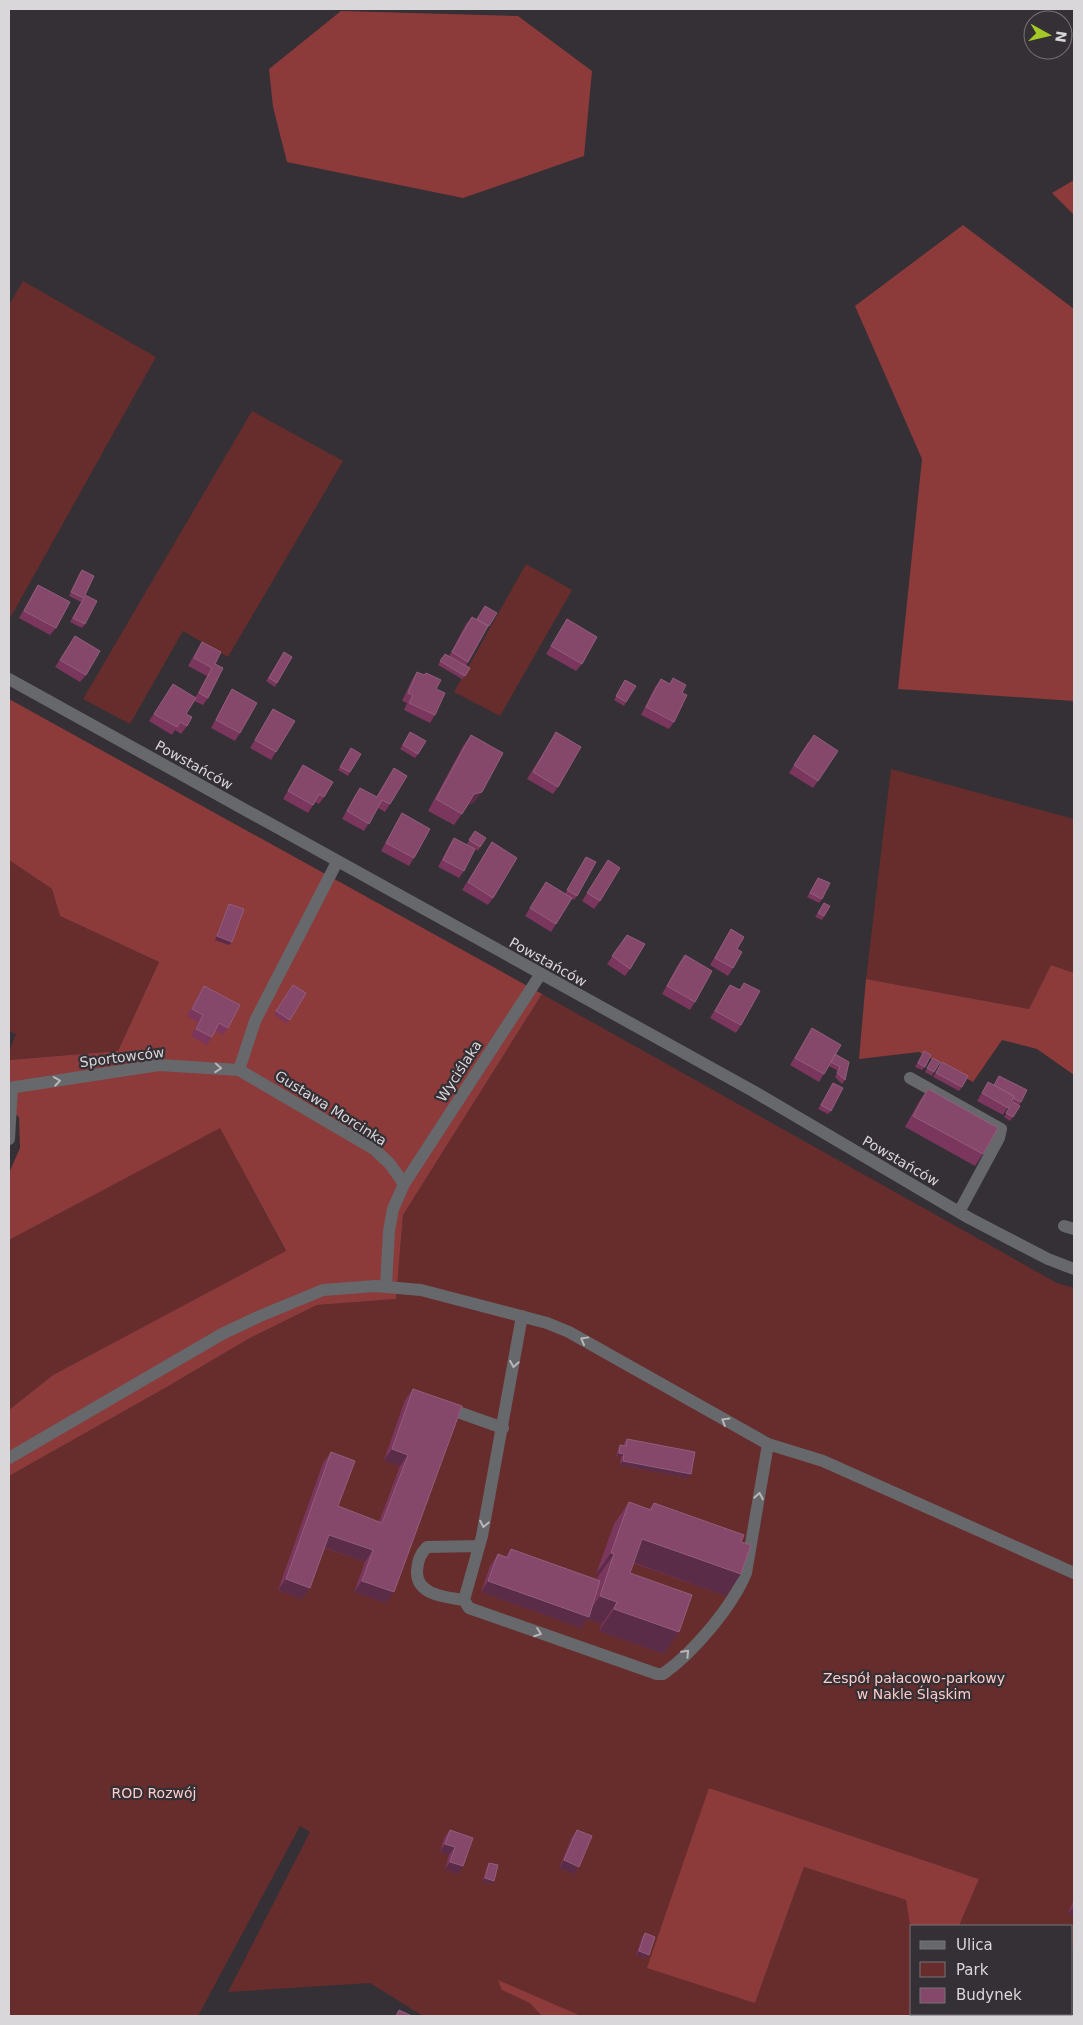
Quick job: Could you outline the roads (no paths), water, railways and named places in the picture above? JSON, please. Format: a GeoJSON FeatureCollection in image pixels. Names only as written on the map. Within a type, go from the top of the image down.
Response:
{"type":"FeatureCollection","features":[{"type":"Feature","properties":{"kind":"street","name":"Powstańców"},"geometry":{"type":"LineString","coordinates":[[9,679],[540,975],[753,1091],[959,1212],[1048,1259],[1074,1269]]}},
{"type":"Feature","properties":{"kind":"street"},"geometry":{"type":"LineString","coordinates":[[239,1070],[255,1021],[337,862]]}},
{"type":"Feature","properties":{"kind":"street","name":"Wyciślaka"},"geometry":{"type":"LineString","coordinates":[[404,1184],[540,975]]}},
{"type":"Feature","properties":{"kind":"street","name":"Sportowców"},"geometry":{"type":"LineString","coordinates":[[10,1088],[159,1064],[239,1070]]}},
{"type":"Feature","properties":{"kind":"street","name":"Gustawa Morcinka"},"geometry":{"type":"LineString","coordinates":[[239,1070],[374,1149],[390,1164],[404,1184]]}},
{"type":"Feature","properties":{"kind":"street"},"geometry":{"type":"LineString","coordinates":[[910,1078],[1001,1129],[999,1138],[959,1212]]}},
{"type":"Feature","properties":{"kind":"street"},"geometry":{"type":"LineString","coordinates":[[9,1139],[10,1088]]}},
{"type":"Feature","properties":{"kind":"street"},"geometry":{"type":"LineString","coordinates":[[386,1286],[388,1231],[393,1209],[404,1184]]}},
{"type":"Feature","properties":{"kind":"street"},"geometry":{"type":"LineString","coordinates":[[9,1458],[222,1334],[260,1316],[323,1290],[386,1286],[434,1292],[547,1322],[569,1332],[768,1444],[823,1461],[1074,1573]]}},
{"type":"Feature","properties":{"kind":"street"},"geometry":{"type":"LineString","coordinates":[[464,1600],[479,1546],[503,1428],[522,1316]]}},
{"type":"Feature","properties":{"kind":"street"},"geometry":{"type":"LineString","coordinates":[[434,1404],[503,1428]]}},
{"type":"Feature","properties":{"kind":"street"},"geometry":{"type":"LineString","coordinates":[[479,1546],[437,1545],[427,1547],[421,1553],[419,1560],[417,1579],[420,1586],[426,1591],[464,1600],[469,1608],[477,1611],[648,1671],[663,1674],[727,1610],[746,1573],[768,1444]]}},
{"type":"Feature","properties":{"kind":"park label","name":"Zespół pałacowo-parkowy w Nakle Śląskim"},"geometry":{"type":"Point","coordinates":[914,1686]}},
{"type":"Feature","properties":{"kind":"park label","name":"ROD Rozwój"},"geometry":{"type":"Point","coordinates":[154,1793]}}]}
